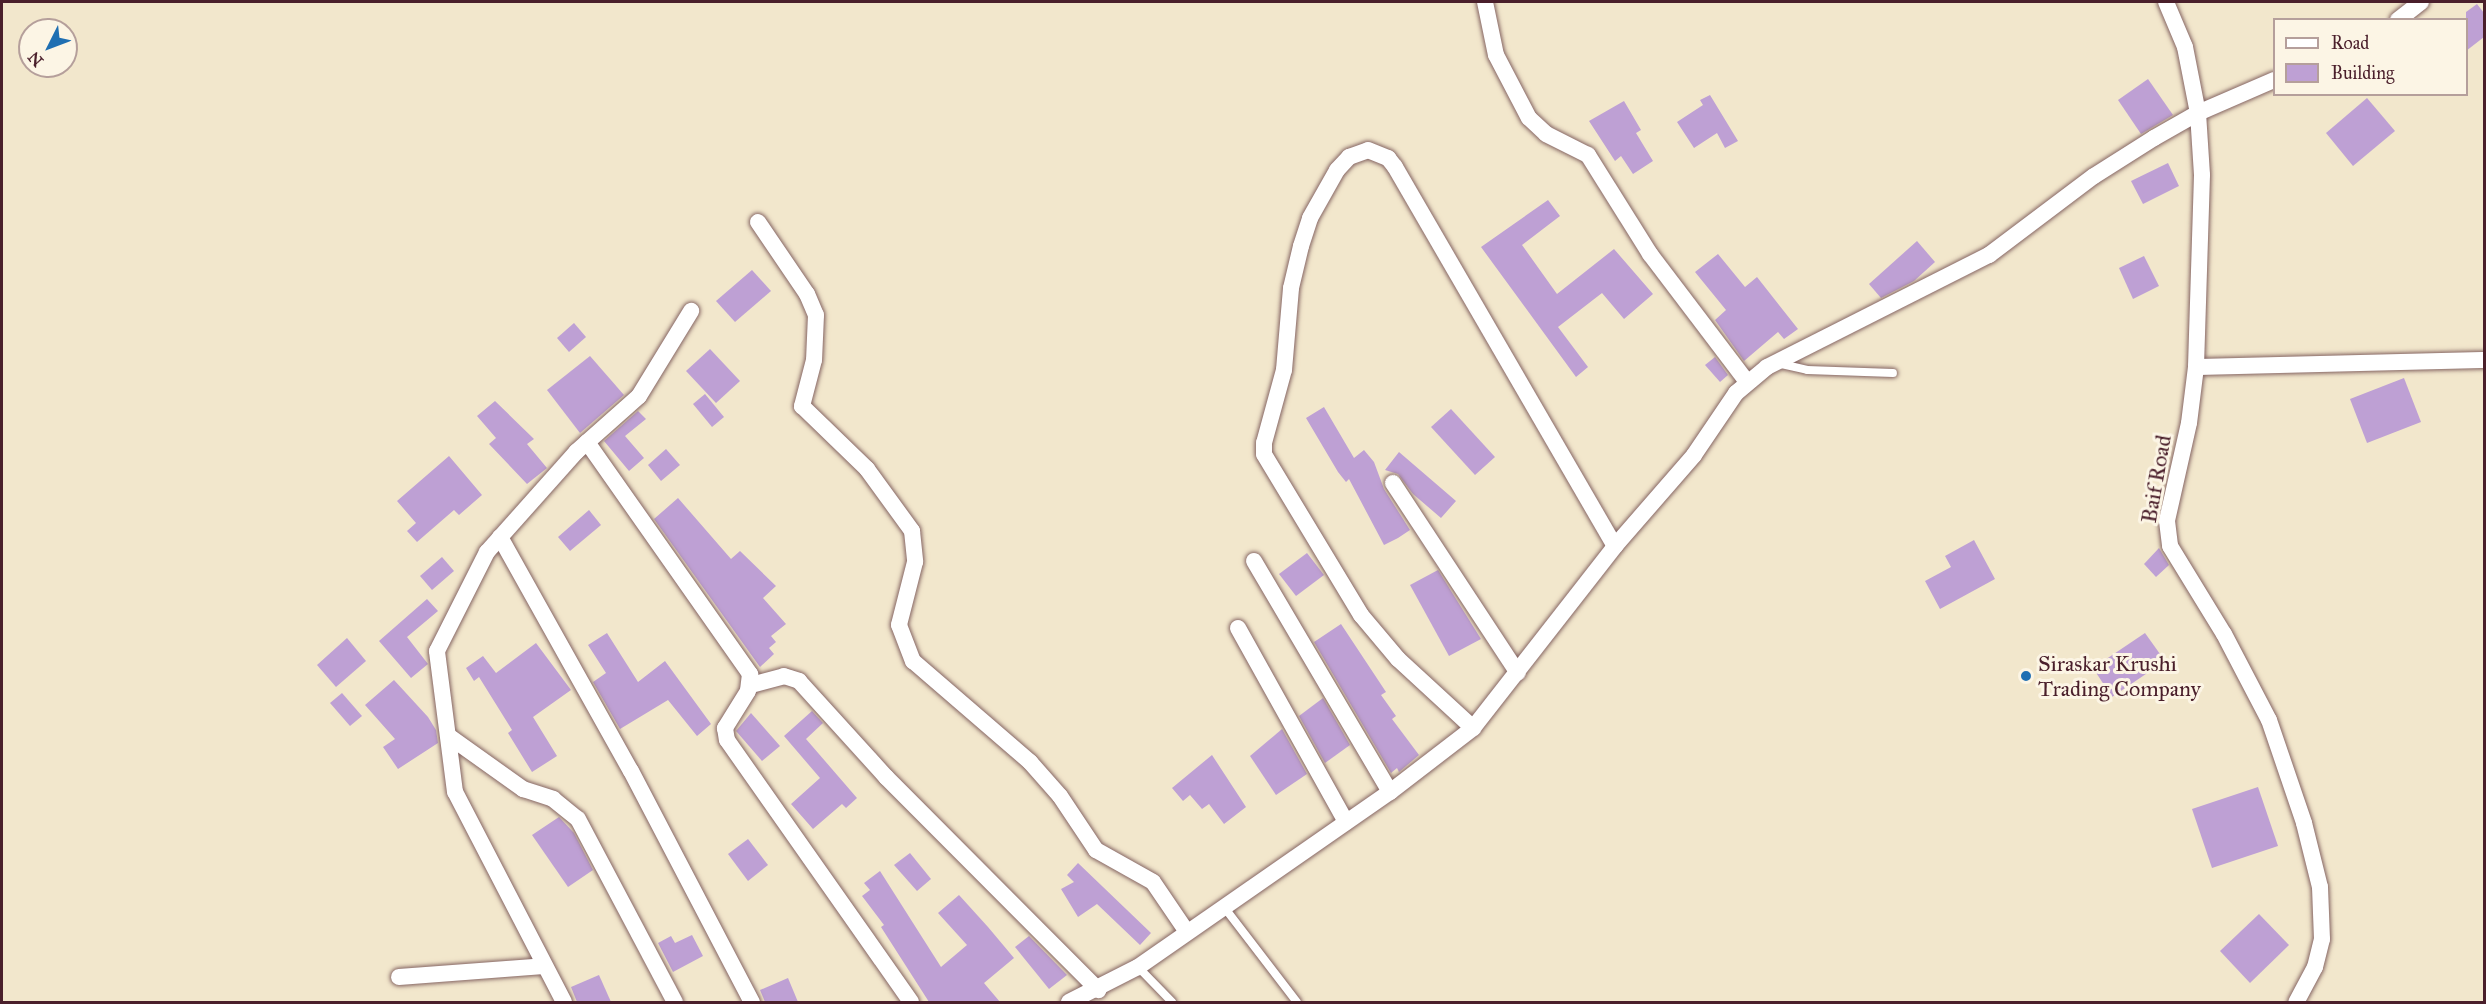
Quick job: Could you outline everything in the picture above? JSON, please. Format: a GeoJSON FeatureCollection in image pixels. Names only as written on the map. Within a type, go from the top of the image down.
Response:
{"type":"FeatureCollection","features":[{"type":"Feature","properties":{"kind":"street"},"geometry":{"type":"LineString","coordinates":[[1485,2],[1496,55],[1529,118],[1546,134],[1588,155],[1650,254],[1747,382]]}},
{"type":"Feature","properties":{"kind":"street","name":"Baif Road"},"geometry":{"type":"LineString","coordinates":[[2166,2],[2185,47],[2198,113],[2202,175],[2196,367],[2189,423],[2167,521],[2170,546],[2224,634],[2269,720],[2304,823],[2320,887],[2322,939],[2314,967],[2296,1002]]}},
{"type":"Feature","properties":{"kind":"street"},"geometry":{"type":"LineString","coordinates":[[2401,18],[2421,2]]}},
{"type":"Feature","properties":{"kind":"street"},"geometry":{"type":"LineString","coordinates":[[1070,1002],[1098,990],[1138,967],[1390,792],[1473,728],[1615,546],[1687,464],[1727,404],[1747,382],[1774,362],[1989,255],[2094,176],[2198,113],[2273,80]]}},
{"type":"Feature","properties":{"kind":"street"},"geometry":{"type":"LineString","coordinates":[[1473,728],[1398,659],[1361,615],[1264,454],[1284,370],[1291,288],[1301,246],[1310,218],[1337,170],[1349,157],[1368,150],[1388,158],[1395,167],[1615,546]]}},
{"type":"Feature","properties":{"kind":"street"},"geometry":{"type":"LineString","coordinates":[[758,222],[807,294],[816,315],[814,360],[802,406],[867,469],[912,531],[915,562],[899,625],[913,661],[1030,762],[1060,796],[1096,850],[1153,882],[1187,932]]}},
{"type":"Feature","properties":{"kind":"street"},"geometry":{"type":"LineString","coordinates":[[564,1002],[455,792],[450,737],[437,651],[477,566],[500,537],[587,442],[639,396],[692,311]]}},
{"type":"Feature","properties":{"kind":"street"},"geometry":{"type":"LineString","coordinates":[[2196,367],[2481,364]]}},
{"type":"Feature","properties":{"kind":"street"},"geometry":{"type":"LineString","coordinates":[[587,442],[746,665],[751,685]]}},
{"type":"Feature","properties":{"kind":"street"},"geometry":{"type":"LineString","coordinates":[[1393,483],[1518,673]]}},
{"type":"Feature","properties":{"kind":"street"},"geometry":{"type":"LineString","coordinates":[[500,537],[631,771],[752,1002]]}},
{"type":"Feature","properties":{"kind":"street"},"geometry":{"type":"LineString","coordinates":[[1254,561],[1390,792]]}},
{"type":"Feature","properties":{"kind":"street"},"geometry":{"type":"LineString","coordinates":[[1238,628],[1346,822]]}},
{"type":"Feature","properties":{"kind":"street"},"geometry":{"type":"LineString","coordinates":[[911,1002],[727,740],[725,728],[751,685],[784,676],[799,681],[886,777],[1098,990]]}},
{"type":"Feature","properties":{"kind":"street"},"geometry":{"type":"LineString","coordinates":[[450,737],[523,789],[552,799],[578,819],[675,1002]]}},
{"type":"Feature","properties":{"kind":"street"},"geometry":{"type":"LineString","coordinates":[[399,977],[544,966]]}},
{"type":"Feature","properties":{"kind":"lane"},"geometry":{"type":"LineString","coordinates":[[1774,362],[1807,370],[1893,373]]}},
{"type":"Feature","properties":{"kind":"lane"},"geometry":{"type":"LineString","coordinates":[[1224,907],[1297,1002]]}},
{"type":"Feature","properties":{"kind":"lane"},"geometry":{"type":"LineString","coordinates":[[1138,967],[1172,1002]]}},
{"type":"Feature","properties":{"kind":"building"},"geometry":{"type":"Polygon","coordinates":[[[2477,4],[2484,13],[2484,37],[2468,49],[2468,18],[2466,18],[2466,12],[2477,4]]]}},
{"type":"Feature","properties":{"kind":"building"},"geometry":{"type":"Polygon","coordinates":[[[2148,79],[2173,115],[2141,134],[2118,100],[2148,79]]]}},
{"type":"Feature","properties":{"kind":"building"},"geometry":{"type":"Polygon","coordinates":[[[1710,95],[1738,141],[1725,148],[1717,133],[1694,148],[1677,122],[1703,105],[1700,100],[1710,95]]]}},
{"type":"Feature","properties":{"kind":"building"},"geometry":{"type":"Polygon","coordinates":[[[2367,98],[2395,131],[2353,166],[2326,133],[2367,98]]]}},
{"type":"Feature","properties":{"kind":"building"},"geometry":{"type":"Polygon","coordinates":[[[1624,101],[1641,130],[1636,133],[1653,161],[1633,174],[1621,156],[1615,161],[1589,121],[1624,101]]]}},
{"type":"Feature","properties":{"kind":"building"},"geometry":{"type":"Polygon","coordinates":[[[2168,163],[2179,186],[2143,204],[2131,181],[2168,163]]]}},
{"type":"Feature","properties":{"kind":"building"},"geometry":{"type":"Polygon","coordinates":[[[1548,200],[1560,216],[1522,245],[1557,294],[1614,249],[1653,294],[1624,319],[1602,293],[1558,327],[1588,367],[1576,377],[1481,247],[1548,200]]]}},
{"type":"Feature","properties":{"kind":"building"},"geometry":{"type":"Polygon","coordinates":[[[1917,241],[1935,262],[1914,281],[1881,298],[1869,284],[1917,241]]]}},
{"type":"Feature","properties":{"kind":"building"},"geometry":{"type":"Polygon","coordinates":[[[1718,254],[1745,287],[1757,277],[1798,329],[1784,339],[1778,332],[1744,361],[1715,320],[1726,310],[1695,272],[1718,254]]]}},
{"type":"Feature","properties":{"kind":"building"},"geometry":{"type":"Polygon","coordinates":[[[2144,256],[2159,286],[2133,299],[2119,268],[2144,256]]]}},
{"type":"Feature","properties":{"kind":"building"},"geometry":{"type":"Polygon","coordinates":[[[752,270],[771,291],[735,322],[716,301],[752,270]]]}},
{"type":"Feature","properties":{"kind":"building"},"geometry":{"type":"Polygon","coordinates":[[[574,323],[586,337],[569,352],[557,338],[574,323]]]}},
{"type":"Feature","properties":{"kind":"building"},"geometry":{"type":"Polygon","coordinates":[[[710,349],[740,381],[716,403],[686,371],[710,349]]]}},
{"type":"Feature","properties":{"kind":"building"},"geometry":{"type":"Polygon","coordinates":[[[590,356],[624,395],[580,433],[547,390],[590,356]]]}},
{"type":"Feature","properties":{"kind":"building"},"geometry":{"type":"Polygon","coordinates":[[[1715,357],[1728,375],[1720,382],[1705,365],[1715,357]]]}},
{"type":"Feature","properties":{"kind":"building"},"geometry":{"type":"Polygon","coordinates":[[[2404,378],[2421,422],[2367,443],[2350,399],[2404,378]]]}},
{"type":"Feature","properties":{"kind":"building"},"geometry":{"type":"Polygon","coordinates":[[[705,394],[724,417],[712,427],[693,404],[705,394]]]}},
{"type":"Feature","properties":{"kind":"building"},"geometry":{"type":"Polygon","coordinates":[[[495,401],[534,439],[527,444],[547,468],[527,484],[489,444],[496,438],[477,416],[495,401]]]}},
{"type":"Feature","properties":{"kind":"building"},"geometry":{"type":"Polygon","coordinates":[[[1324,407],[1354,458],[1364,450],[1374,462],[1384,489],[1410,530],[1384,545],[1349,479],[1346,482],[1338,472],[1306,418],[1324,407]]]}},
{"type":"Feature","properties":{"kind":"building"},"geometry":{"type":"Polygon","coordinates":[[[1451,409],[1495,457],[1475,475],[1431,427],[1451,409]]]}},
{"type":"Feature","properties":{"kind":"building"},"geometry":{"type":"Polygon","coordinates":[[[638,411],[646,419],[625,436],[644,458],[629,471],[604,441],[638,411]]]}},
{"type":"Feature","properties":{"kind":"building"},"geometry":{"type":"Polygon","coordinates":[[[666,449],[680,465],[661,481],[648,465],[666,449]]]}},
{"type":"Feature","properties":{"kind":"building"},"geometry":{"type":"Polygon","coordinates":[[[1399,452],[1456,501],[1441,518],[1413,494],[1398,474],[1385,470],[1399,452]]]}},
{"type":"Feature","properties":{"kind":"building"},"geometry":{"type":"Polygon","coordinates":[[[449,456],[482,495],[459,515],[454,510],[417,542],[407,531],[416,523],[397,501],[449,456]]]}},
{"type":"Feature","properties":{"kind":"building"},"geometry":{"type":"Polygon","coordinates":[[[678,498],[731,559],[740,551],[776,586],[763,598],[786,624],[771,636],[776,642],[769,648],[774,654],[760,667],[654,519],[678,498]]]}},
{"type":"Feature","properties":{"kind":"building"},"geometry":{"type":"Polygon","coordinates":[[[589,510],[601,525],[570,551],[558,537],[589,510]]]}},
{"type":"Feature","properties":{"kind":"building"},"geometry":{"type":"Polygon","coordinates":[[[1974,540],[1995,579],[1940,609],[1925,581],[1951,567],[1945,556],[1974,540]]]}},
{"type":"Feature","properties":{"kind":"building"},"geometry":{"type":"Polygon","coordinates":[[[2159,548],[2169,565],[2156,577],[2144,564],[2159,548]]]}},
{"type":"Feature","properties":{"kind":"building"},"geometry":{"type":"Polygon","coordinates":[[[1307,553],[1324,575],[1296,596],[1279,574],[1307,553]]]}},
{"type":"Feature","properties":{"kind":"building"},"geometry":{"type":"Polygon","coordinates":[[[442,557],[454,571],[432,590],[420,576],[442,557]]]}},
{"type":"Feature","properties":{"kind":"building"},"geometry":{"type":"Polygon","coordinates":[[[1438,570],[1481,639],[1449,656],[1410,585],[1438,570]]]}},
{"type":"Feature","properties":{"kind":"building"},"geometry":{"type":"Polygon","coordinates":[[[427,599],[438,611],[407,637],[428,664],[411,678],[379,641],[427,599]]]}},
{"type":"Feature","properties":{"kind":"building"},"geometry":{"type":"Polygon","coordinates":[[[1341,624],[1386,692],[1381,695],[1396,716],[1392,719],[1419,755],[1399,772],[1397,768],[1391,773],[1314,642],[1341,624]]]}},
{"type":"Feature","properties":{"kind":"building"},"geometry":{"type":"Polygon","coordinates":[[[607,633],[638,682],[665,661],[711,724],[697,736],[668,700],[620,729],[593,682],[606,673],[588,645],[607,633]]]}},
{"type":"Feature","properties":{"kind":"building"},"geometry":{"type":"Polygon","coordinates":[[[2145,633],[2165,661],[2112,697],[2093,668],[2145,633]]]}},
{"type":"Feature","properties":{"kind":"building"},"geometry":{"type":"Polygon","coordinates":[[[347,638],[366,661],[336,687],[317,665],[347,638]]]}},
{"type":"Feature","properties":{"kind":"building"},"geometry":{"type":"Polygon","coordinates":[[[536,643],[571,690],[533,717],[557,756],[532,772],[508,733],[512,730],[479,677],[474,681],[466,668],[483,656],[496,673],[536,643]]]}},
{"type":"Feature","properties":{"kind":"building"},"geometry":{"type":"Polygon","coordinates":[[[394,680],[428,717],[436,730],[438,743],[398,769],[383,747],[395,739],[365,705],[394,680]]]}},
{"type":"Feature","properties":{"kind":"building"},"geometry":{"type":"Polygon","coordinates":[[[342,693],[362,716],[350,726],[330,703],[342,693]]]}},
{"type":"Feature","properties":{"kind":"building"},"geometry":{"type":"Polygon","coordinates":[[[1323,698],[1350,745],[1325,763],[1299,716],[1323,698]]]}},
{"type":"Feature","properties":{"kind":"building"},"geometry":{"type":"Polygon","coordinates":[[[812,711],[823,723],[806,739],[857,798],[846,808],[842,804],[813,829],[791,804],[820,778],[784,736],[812,711]]]}},
{"type":"Feature","properties":{"kind":"building"},"geometry":{"type":"Polygon","coordinates":[[[751,713],[780,746],[762,761],[736,731],[751,713]]]}},
{"type":"Feature","properties":{"kind":"building"},"geometry":{"type":"Polygon","coordinates":[[[1282,729],[1307,774],[1276,795],[1250,756],[1282,729]]]}},
{"type":"Feature","properties":{"kind":"building"},"geometry":{"type":"Polygon","coordinates":[[[1212,755],[1246,807],[1224,824],[1209,804],[1202,809],[1190,795],[1183,801],[1172,788],[1212,755]]]}},
{"type":"Feature","properties":{"kind":"building"},"geometry":{"type":"Polygon","coordinates":[[[2258,787],[2278,846],[2212,868],[2192,809],[2258,787]]]}},
{"type":"Feature","properties":{"kind":"building"},"geometry":{"type":"Polygon","coordinates":[[[559,817],[574,833],[593,870],[568,887],[532,835],[559,817]]]}},
{"type":"Feature","properties":{"kind":"building"},"geometry":{"type":"Polygon","coordinates":[[[748,839],[768,865],[748,881],[728,854],[748,839]]]}},
{"type":"Feature","properties":{"kind":"building"},"geometry":{"type":"Polygon","coordinates":[[[910,853],[931,879],[917,891],[894,865],[910,853]]]}},
{"type":"Feature","properties":{"kind":"building"},"geometry":{"type":"Polygon","coordinates":[[[1078,863],[1151,933],[1140,945],[1097,904],[1078,917],[1061,889],[1074,882],[1067,875],[1078,863]]]}},
{"type":"Feature","properties":{"kind":"building"},"geometry":{"type":"Polygon","coordinates":[[[880,871],[941,967],[967,945],[938,913],[959,895],[1014,958],[984,983],[1000,1002],[929,1002],[881,927],[884,925],[862,896],[870,890],[864,883],[880,871]]]}},
{"type":"Feature","properties":{"kind":"building"},"geometry":{"type":"Polygon","coordinates":[[[2259,914],[2289,945],[2250,983],[2220,951],[2259,914]]]}},
{"type":"Feature","properties":{"kind":"building"},"geometry":{"type":"Polygon","coordinates":[[[692,935],[703,956],[673,972],[658,943],[671,936],[675,943],[692,935]]]}},
{"type":"Feature","properties":{"kind":"building"},"geometry":{"type":"Polygon","coordinates":[[[1029,936],[1067,975],[1049,989],[1015,947],[1029,936]]]}},
{"type":"Feature","properties":{"kind":"building"},"geometry":{"type":"Polygon","coordinates":[[[599,975],[611,1002],[577,1002],[571,987],[599,975]]]}},
{"type":"Feature","properties":{"kind":"building"},"geometry":{"type":"Polygon","coordinates":[[[788,978],[798,1002],[765,1002],[760,990],[788,978]]]}},
{"type":"Feature","properties":{"kind":"place","name":"Siraskar Krushi Trading Company"},"geometry":{"type":"Point","coordinates":[2026,676]}}]}
